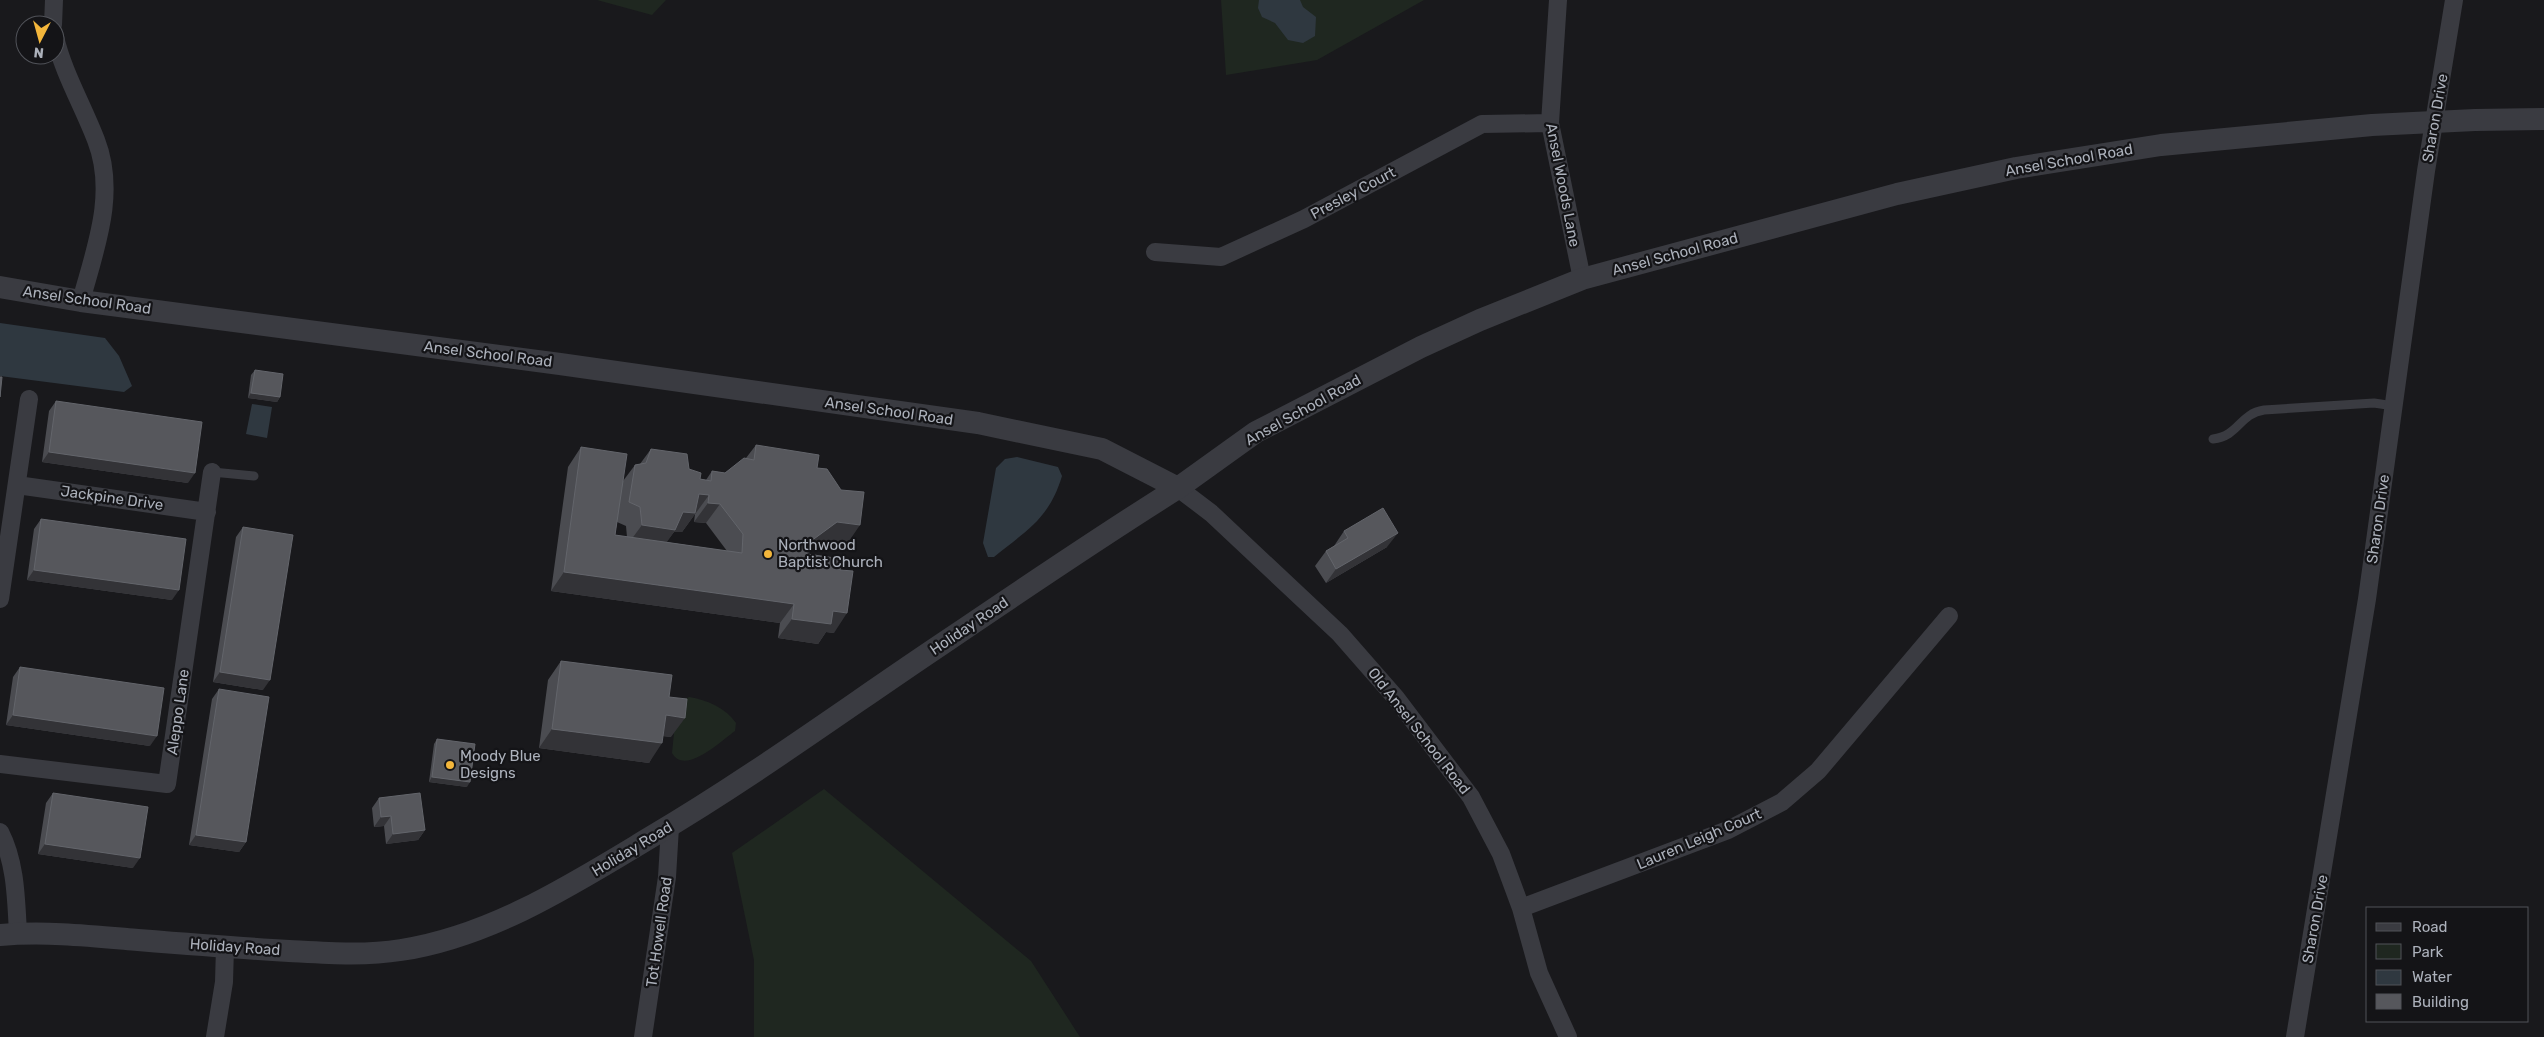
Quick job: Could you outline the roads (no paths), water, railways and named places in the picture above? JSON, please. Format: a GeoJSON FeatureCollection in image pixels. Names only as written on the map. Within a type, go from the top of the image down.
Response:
{"type":"FeatureCollection","features":[{"type":"Feature","properties":{"kind":"street"},"geometry":{"type":"LineString","coordinates":[[53,15],[54,0]]}},
{"type":"Feature","properties":{"kind":"street","name":"Ansel Woods Lane"},"geometry":{"type":"LineString","coordinates":[[1558,0],[1550,123],[1582,279]]}},
{"type":"Feature","properties":{"kind":"street","name":"Sharon Drive"},"geometry":{"type":"LineString","coordinates":[[2295,1037],[2360,646],[2454,0]]}},
{"type":"Feature","properties":{"kind":"street"},"geometry":{"type":"LineString","coordinates":[[65,62],[97,142],[104,166],[106,194],[102,222],[82,301]]}},
{"type":"Feature","properties":{"kind":"street","name":"Ansel School Road"},"geometry":{"type":"LineString","coordinates":[[0,287],[82,301],[570,365],[978,423],[1102,449],[1178,488],[1256,432],[1421,347],[1480,320],[1582,279],[1897,194],[2016,168],[2161,145],[2372,125],[2544,120]]}},
{"type":"Feature","properties":{"kind":"street","name":"Presley Court"},"geometry":{"type":"LineString","coordinates":[[1155,252],[1221,258],[1304,219],[1482,124],[1550,123]]}},
{"type":"Feature","properties":{"kind":"street"},"geometry":{"type":"LineString","coordinates":[[0,599],[29,399]]}},
{"type":"Feature","properties":{"kind":"street","name":"Aleppo Lane"},"geometry":{"type":"LineString","coordinates":[[0,764],[167,784],[212,472]]}},
{"type":"Feature","properties":{"kind":"street","name":"Jackpine Drive"},"geometry":{"type":"LineString","coordinates":[[16,485],[207,512]]}},
{"type":"Feature","properties":{"kind":"street","name":"Holiday Road"},"geometry":{"type":"LineString","coordinates":[[9,934],[69,934],[225,947],[354,954],[400,950],[436,943],[481,928],[538,903],[670,826],[771,762],[941,644],[1178,488]]}},
{"type":"Feature","properties":{"kind":"street","name":"Old Ansel School Road"},"geometry":{"type":"LineString","coordinates":[[1178,488],[1211,514],[1340,634],[1396,698],[1472,797],[1501,854],[1521,908],[1539,973],[1568,1037]]}},
{"type":"Feature","properties":{"kind":"street","name":"Lauren Leigh Court"},"geometry":{"type":"LineString","coordinates":[[1521,908],[1728,830],[1782,802],[1818,771],[1949,616]]}},
{"type":"Feature","properties":{"kind":"street","name":"Tot Howell Road"},"geometry":{"type":"LineString","coordinates":[[643,1037],[667,877],[670,826]]}},
{"type":"Feature","properties":{"kind":"street"},"geometry":{"type":"LineString","coordinates":[[0,832],[5,842],[15,881],[9,934]]}},
{"type":"Feature","properties":{"kind":"street"},"geometry":{"type":"LineString","coordinates":[[215,1037],[224,982],[225,947]]}},
{"type":"Feature","properties":{"kind":"lane"},"geometry":{"type":"LineString","coordinates":[[2213,439],[2234,431],[2248,415],[2264,410],[2374,403],[2394,406]]}},
{"type":"Feature","properties":{"kind":"lane"},"geometry":{"type":"LineString","coordinates":[[212,472],[254,476]]}},
{"type":"Feature","properties":{"kind":"water"},"geometry":{"type":"Polygon","coordinates":[[[1259,0],[1300,0],[1303,7],[1316,17],[1315,36],[1303,43],[1288,40],[1275,23],[1262,17],[1258,8],[1259,0]]]}},
{"type":"Feature","properties":{"kind":"water"},"geometry":{"type":"Polygon","coordinates":[[[0,323],[105,338],[119,356],[132,386],[124,392],[0,376],[0,323]]]}},
{"type":"Feature","properties":{"kind":"water"},"geometry":{"type":"Polygon","coordinates":[[[252,404],[272,407],[267,438],[246,434],[252,404]]]}},
{"type":"Feature","properties":{"kind":"water"},"geometry":{"type":"Polygon","coordinates":[[[1017,457],[1058,467],[1062,476],[1051,503],[1036,522],[994,557],[988,557],[983,543],[996,468],[1005,459],[1017,457]]]}},
{"type":"Feature","properties":{"kind":"place","name":"Northwood Baptist Church"},"geometry":{"type":"Point","coordinates":[768,554]}},
{"type":"Feature","properties":{"kind":"place","name":"Moody Blue Designs"},"geometry":{"type":"Point","coordinates":[450,765]}}]}
